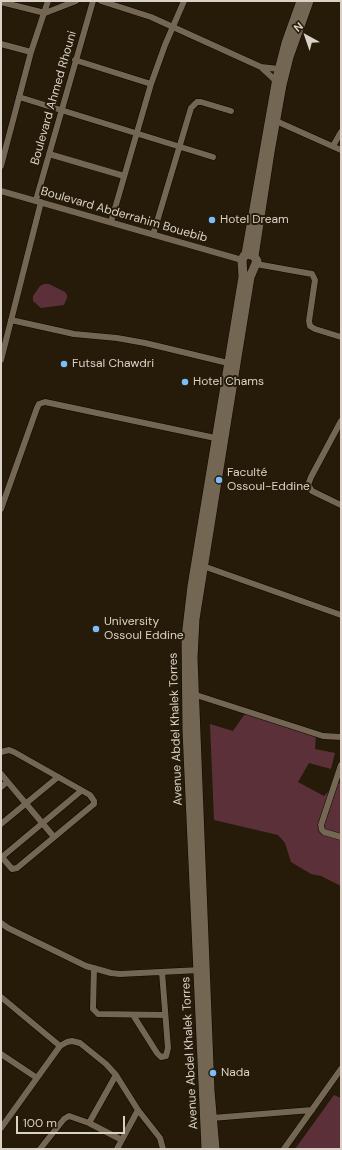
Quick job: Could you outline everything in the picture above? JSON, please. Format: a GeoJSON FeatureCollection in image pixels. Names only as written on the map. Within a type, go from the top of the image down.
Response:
{"type":"FeatureCollection","features":[{"type":"Feature","properties":{"kind":"main road","name":"Avenue Abdel Khalek Torres"},"geometry":{"type":"LineString","coordinates":[[215,1149],[201,970],[186,724],[185,654],[190,597],[250,277],[249,261],[276,81],[301,1]]}},
{"type":"Feature","properties":{"kind":"main road","name":"Avenue Abdel Khalek Torres"},"geometry":{"type":"LineString","coordinates":[[206,1149],[193,694],[193,638],[220,439],[228,363],[243,277],[249,261],[260,213],[289,57],[309,1]]}},
{"type":"Feature","properties":{"kind":"street"},"geometry":{"type":"LineString","coordinates":[[1,166],[4,142],[48,1]]}},
{"type":"Feature","properties":{"kind":"street"},"geometry":{"type":"LineString","coordinates":[[1,2],[45,13],[76,1]]}},
{"type":"Feature","properties":{"kind":"street","name":"Boulevard Ahmed Rhouni"},"geometry":{"type":"LineString","coordinates":[[1,360],[49,154],[93,1]]}},
{"type":"Feature","properties":{"kind":"street"},"geometry":{"type":"LineString","coordinates":[[101,1],[151,17],[261,67],[279,69]]}},
{"type":"Feature","properties":{"kind":"street"},"geometry":{"type":"LineString","coordinates":[[111,222],[135,134],[151,84],[164,46],[184,1]]}},
{"type":"Feature","properties":{"kind":"street"},"geometry":{"type":"LineString","coordinates":[[1,44],[31,52]]}},
{"type":"Feature","properties":{"kind":"street"},"geometry":{"type":"LineString","coordinates":[[75,60],[151,84]]}},
{"type":"Feature","properties":{"kind":"street"},"geometry":{"type":"LineString","coordinates":[[261,67],[276,81]]}},
{"type":"Feature","properties":{"kind":"street"},"geometry":{"type":"LineString","coordinates":[[19,97],[213,157]]}},
{"type":"Feature","properties":{"kind":"street"},"geometry":{"type":"LineString","coordinates":[[153,235],[179,147],[194,104],[201,102],[231,111]]}},
{"type":"Feature","properties":{"kind":"street"},"geometry":{"type":"LineString","coordinates":[[276,121],[341,150]]}},
{"type":"Feature","properties":{"kind":"street"},"geometry":{"type":"LineString","coordinates":[[333,146],[341,132]]}},
{"type":"Feature","properties":{"kind":"street"},"geometry":{"type":"LineString","coordinates":[[49,154],[124,176]]}},
{"type":"Feature","properties":{"kind":"street","name":"Boulevard Abderrahim Bouebib"},"geometry":{"type":"LineString","coordinates":[[1,191],[249,261],[312,274],[315,277],[315,284],[309,321],[310,326],[314,329],[341,337]]}},
{"type":"Feature","properties":{"kind":"street"},"geometry":{"type":"LineString","coordinates":[[11,320],[74,334],[117,338],[146,343],[228,363]]}},
{"type":"Feature","properties":{"kind":"street"},"geometry":{"type":"LineString","coordinates":[[1,509],[39,404],[45,402],[220,439]]}},
{"type":"Feature","properties":{"kind":"street"},"geometry":{"type":"LineString","coordinates":[[341,421],[308,485],[312,491],[341,505]]}},
{"type":"Feature","properties":{"kind":"street"},"geometry":{"type":"LineString","coordinates":[[203,566],[341,615]]}},
{"type":"Feature","properties":{"kind":"street"},"geometry":{"type":"LineString","coordinates":[[193,694],[324,736],[341,738]]}},
{"type":"Feature","properties":{"kind":"street"},"geometry":{"type":"LineString","coordinates":[[1,752],[9,750],[14,752],[90,795],[94,801],[94,804],[17,868],[12,868],[2,857],[81,791]]}},
{"type":"Feature","properties":{"kind":"street"},"geometry":{"type":"LineString","coordinates":[[341,765],[321,824],[324,832],[341,838]]}},
{"type":"Feature","properties":{"kind":"street"},"geometry":{"type":"LineString","coordinates":[[1,774],[54,837]]}},
{"type":"Feature","properties":{"kind":"street"},"geometry":{"type":"LineString","coordinates":[[1,824],[58,777]]}},
{"type":"Feature","properties":{"kind":"street"},"geometry":{"type":"LineString","coordinates":[[1,787],[7,782]]}},
{"type":"Feature","properties":{"kind":"street"},"geometry":{"type":"LineString","coordinates":[[1,923],[94,968],[111,973],[120,974],[201,970]]}},
{"type":"Feature","properties":{"kind":"street"},"geometry":{"type":"LineString","coordinates":[[94,968],[94,1012],[102,1014],[165,1015]]}},
{"type":"Feature","properties":{"kind":"street"},"geometry":{"type":"LineString","coordinates":[[133,1015],[157,1053],[161,1057],[166,1056],[168,1048],[162,972]]}},
{"type":"Feature","properties":{"kind":"street"},"geometry":{"type":"LineString","coordinates":[[1,997],[60,1046]]}},
{"type":"Feature","properties":{"kind":"street"},"geometry":{"type":"LineString","coordinates":[[2,1124],[60,1046],[72,1041],[80,1043],[106,1064],[116,1075],[138,1110],[160,1138],[163,1149]]}},
{"type":"Feature","properties":{"kind":"street"},"geometry":{"type":"LineString","coordinates":[[1,1054],[37,1078]]}},
{"type":"Feature","properties":{"kind":"street"},"geometry":{"type":"LineString","coordinates":[[284,1149],[341,1070]]}},
{"type":"Feature","properties":{"kind":"street"},"geometry":{"type":"LineString","coordinates":[[89,1123],[116,1075]]}},
{"type":"Feature","properties":{"kind":"street"},"geometry":{"type":"LineString","coordinates":[[117,1149],[138,1110]]}},
{"type":"Feature","properties":{"kind":"street"},"geometry":{"type":"LineString","coordinates":[[212,1118],[312,1110]]}},
{"type":"Feature","properties":{"kind":"street"},"geometry":{"type":"LineString","coordinates":[[40,1149],[66,1116],[73,1116],[122,1140]]}},
{"type":"Feature","properties":{"kind":"shaded area"},"geometry":{"type":"Polygon","coordinates":[[[49,284],[65,292],[67,298],[64,305],[41,308],[33,301],[33,296],[40,286],[49,284]]]}},
{"type":"Feature","properties":{"kind":"shaded area"},"geometry":{"type":"Polygon","coordinates":[[[256,713],[316,734],[315,749],[335,753],[331,769],[309,763],[298,782],[324,796],[336,784],[341,783],[341,886],[321,876],[311,874],[291,862],[285,843],[278,835],[214,820],[210,724],[233,731],[244,715],[256,713]]]}},
{"type":"Feature","properties":{"kind":"shaded area"},"geometry":{"type":"Polygon","coordinates":[[[334,1095],[341,1098],[341,1149],[295,1149],[334,1095]]]}},
{"type":"Feature","properties":{"kind":"place","name":"Hotel Dream"},"geometry":{"type":"Point","coordinates":[212,220]}},
{"type":"Feature","properties":{"kind":"place","name":"Futsal Chawdri"},"geometry":{"type":"Point","coordinates":[64,364]}},
{"type":"Feature","properties":{"kind":"place","name":"Hotel Chams"},"geometry":{"type":"Point","coordinates":[185,382]}},
{"type":"Feature","properties":{"kind":"place","name":"Faculté Ossoul-Eddine"},"geometry":{"type":"Point","coordinates":[219,480]}},
{"type":"Feature","properties":{"kind":"place","name":"University Ossoul Eddine"},"geometry":{"type":"Point","coordinates":[96,629]}},
{"type":"Feature","properties":{"kind":"place","name":"Nada"},"geometry":{"type":"Point","coordinates":[213,1073]}}]}
